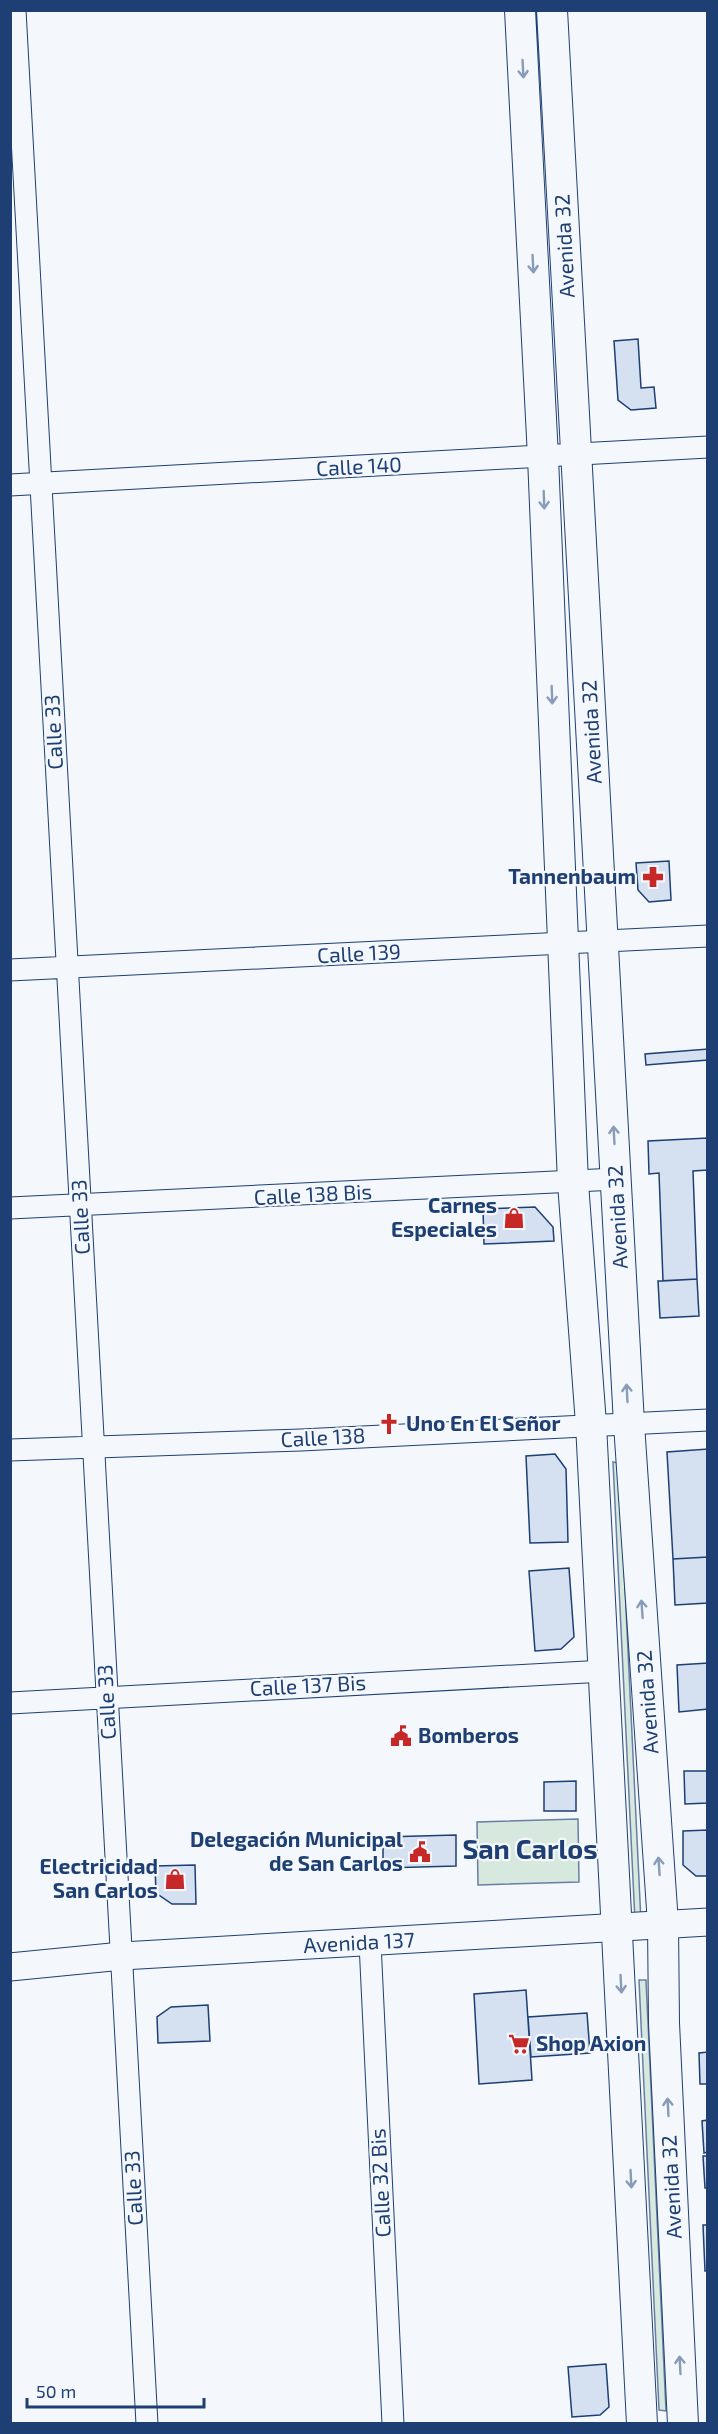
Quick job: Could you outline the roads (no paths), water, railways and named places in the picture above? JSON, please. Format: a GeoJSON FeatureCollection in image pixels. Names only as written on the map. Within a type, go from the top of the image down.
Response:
{"type":"FeatureCollection","features":[{"type":"Feature","properties":{"kind":"main road","name":"Avenida 32"},"geometry":{"type":"LineString","coordinates":[[519,10],[543,457],[573,1183],[591,1424],[605,1671],[642,2424]]}},
{"type":"Feature","properties":{"kind":"main road","name":"Avenida 32"},"geometry":{"type":"LineString","coordinates":[[552,10],[629,1424],[663,1924],[664,2023],[683,2424]]}},
{"type":"Feature","properties":{"kind":"street","name":"Calle 33"},"geometry":{"type":"LineString","coordinates":[[15,10],[147,2424]]}},
{"type":"Feature","properties":{"kind":"street","name":"Calle 140"},"geometry":{"type":"LineString","coordinates":[[10,485],[708,447]]}},
{"type":"Feature","properties":{"kind":"street","name":"Calle 139"},"geometry":{"type":"LineString","coordinates":[[10,970],[708,936]]}},
{"type":"Feature","properties":{"kind":"street","name":"Calle 138 Bis"},"geometry":{"type":"LineString","coordinates":[[10,1208],[573,1183],[616,1179]]}},
{"type":"Feature","properties":{"kind":"street","name":"Calle 138"},"geometry":{"type":"LineString","coordinates":[[10,1450],[300,1440],[708,1420]]}},
{"type":"Feature","properties":{"kind":"street","name":"Calle 137 Bis"},"geometry":{"type":"LineString","coordinates":[[10,1703],[605,1671]]}},
{"type":"Feature","properties":{"kind":"street","name":"Avenida 137"},"geometry":{"type":"LineString","coordinates":[[10,1966],[122,1956],[708,1922]]}},
{"type":"Feature","properties":{"kind":"street","name":"Calle 32 Bis"},"geometry":{"type":"LineString","coordinates":[[370,1943],[393,2424]]}},
{"type":"Feature","properties":{"kind":"place","name":"Tannenbaum"},"geometry":{"type":"Point","coordinates":[653,877]}},
{"type":"Feature","properties":{"kind":"place","name":"Carnes Especiales"},"geometry":{"type":"Point","coordinates":[514,1218]}},
{"type":"Feature","properties":{"kind":"place","name":"Uno En El Señor"},"geometry":{"type":"Point","coordinates":[389,1424]}},
{"type":"Feature","properties":{"kind":"place","name":"Bomberos"},"geometry":{"type":"Point","coordinates":[401,1736]}},
{"type":"Feature","properties":{"kind":"place","name":"Delegación Municipal de San Carlos"},"geometry":{"type":"Point","coordinates":[420,1852]}},
{"type":"Feature","properties":{"kind":"place","name":"Electricidad San Carlos"},"geometry":{"type":"Point","coordinates":[175,1879]}},
{"type":"Feature","properties":{"kind":"place","name":"Shop Axion"},"geometry":{"type":"Point","coordinates":[519,2044]}},
{"type":"Feature","properties":{"kind":"district","name":"San Carlos"},"geometry":{"type":"Point","coordinates":[530,1850]}}]}
